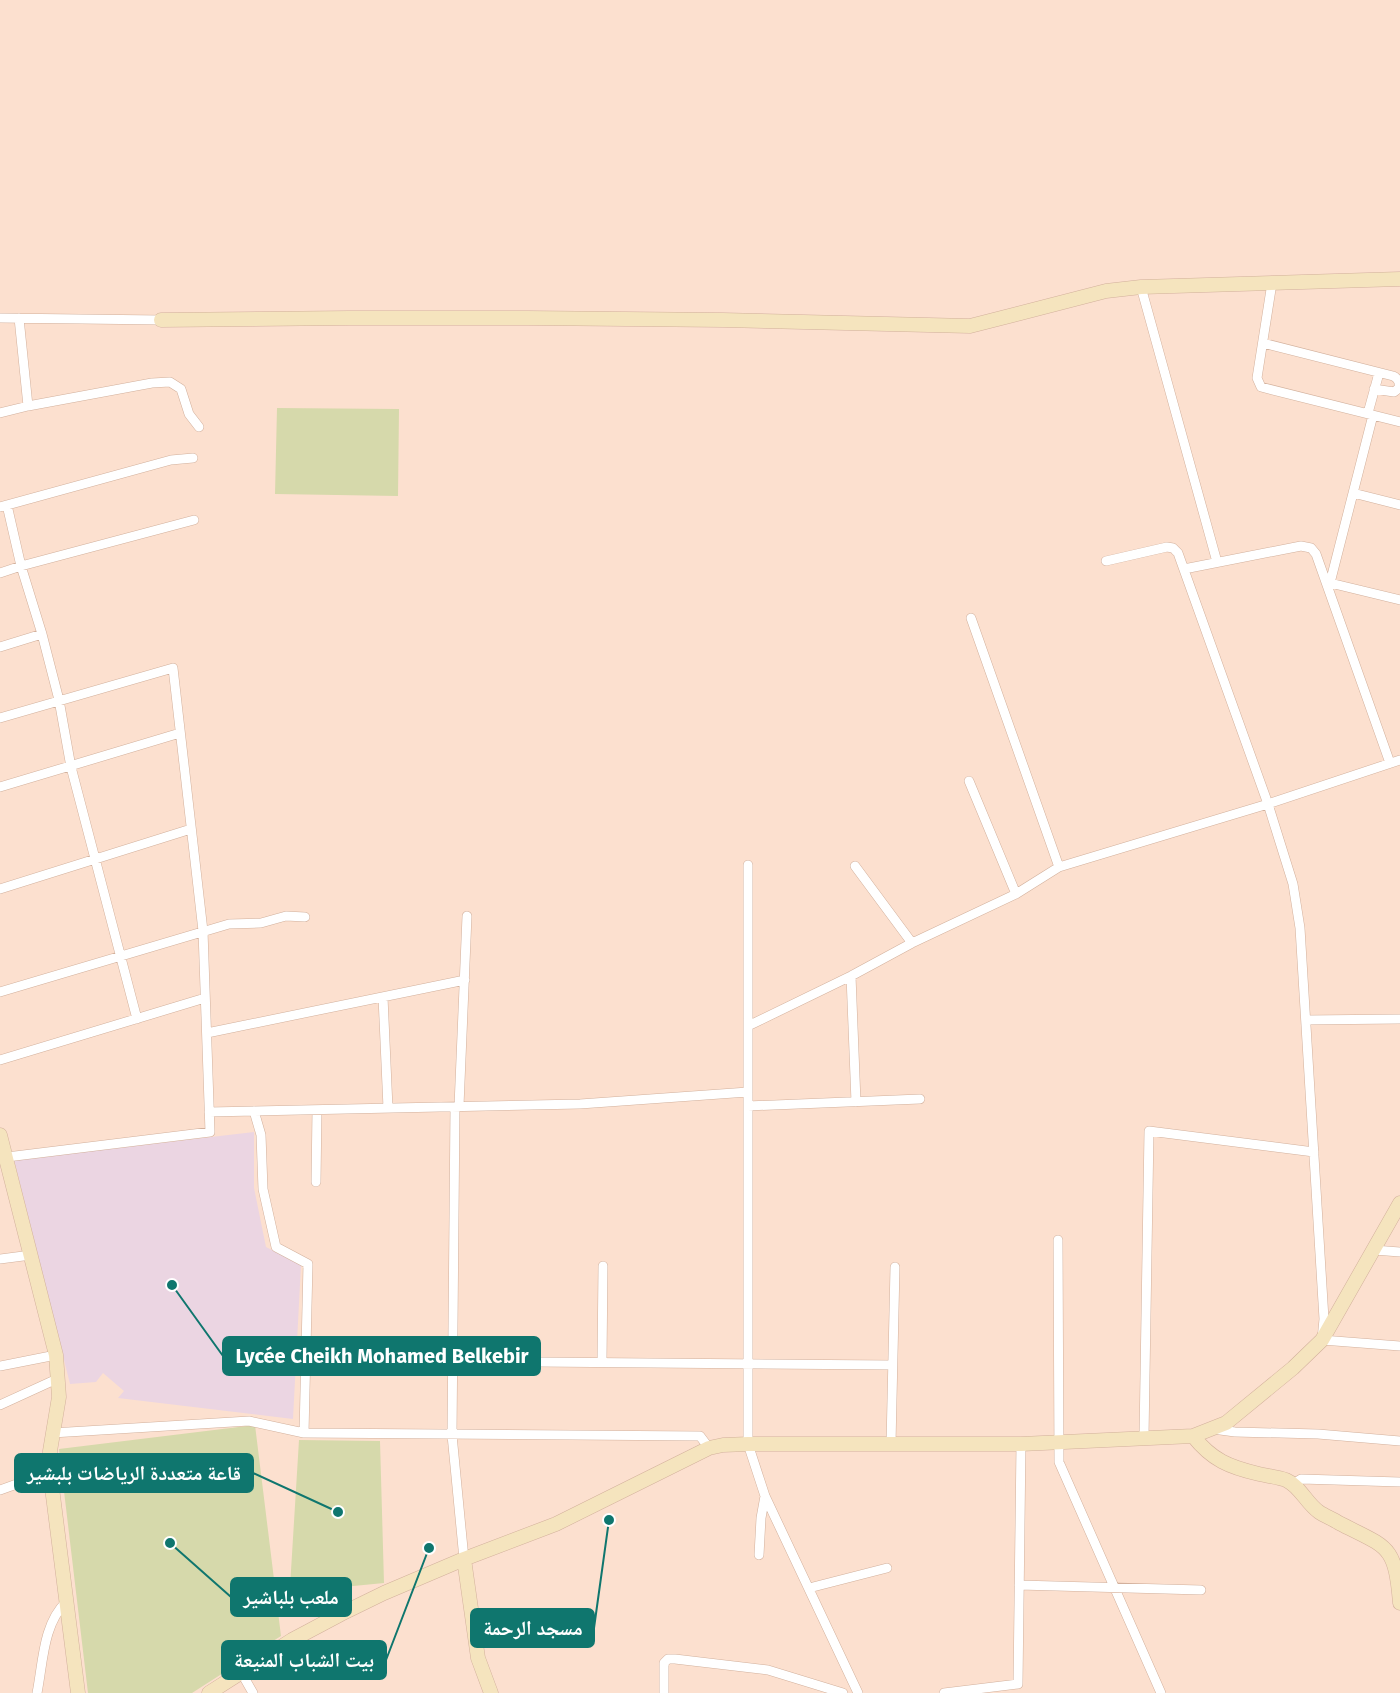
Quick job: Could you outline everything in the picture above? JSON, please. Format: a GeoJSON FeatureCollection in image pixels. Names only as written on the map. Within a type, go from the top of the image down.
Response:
{"type":"FeatureCollection","features":[{"type":"Feature","properties":{"kind":"street"},"geometry":{"type":"LineString","coordinates":[[0,318],[161,320],[528,318],[970,326],[1106,291],[1141,287],[1400,279]]}},
{"type":"Feature","properties":{"kind":"street"},"geometry":{"type":"LineString","coordinates":[[1272,283],[1257,378],[1262,387],[1400,422]]}},
{"type":"Feature","properties":{"kind":"street"},"geometry":{"type":"LineString","coordinates":[[1141,287],[1217,562]]}},
{"type":"Feature","properties":{"kind":"street"},"geometry":{"type":"LineString","coordinates":[[19,318],[28,406]]}},
{"type":"Feature","properties":{"kind":"street"},"geometry":{"type":"LineString","coordinates":[[1263,343],[1395,377],[1400,386],[1392,393],[1374,388]]}},
{"type":"Feature","properties":{"kind":"street"},"geometry":{"type":"LineString","coordinates":[[1327,582],[1353,493],[1378,372]]}},
{"type":"Feature","properties":{"kind":"street"},"geometry":{"type":"LineString","coordinates":[[0,413],[134,386],[170,382],[181,389],[189,414],[200,427]]}},
{"type":"Feature","properties":{"kind":"street"},"geometry":{"type":"LineString","coordinates":[[137,1019],[71,767],[59,700],[42,634],[3,506],[171,460],[193,458]]}},
{"type":"Feature","properties":{"kind":"street"},"geometry":{"type":"LineString","coordinates":[[1353,493],[1400,505]]}},
{"type":"Feature","properties":{"kind":"street"},"geometry":{"type":"LineString","coordinates":[[0,573],[194,520]]}},
{"type":"Feature","properties":{"kind":"street"},"geometry":{"type":"LineString","coordinates":[[1184,570],[1305,546],[1311,548],[1316,554],[1327,582],[1390,763]]}},
{"type":"Feature","properties":{"kind":"street"},"geometry":{"type":"LineString","coordinates":[[1106,561],[1170,547],[1178,553],[1268,804],[1293,884],[1300,928],[1306,1020],[1324,1319],[1322,1340]]}},
{"type":"Feature","properties":{"kind":"street"},"geometry":{"type":"LineString","coordinates":[[1327,582],[1400,598]]}},
{"type":"Feature","properties":{"kind":"street"},"geometry":{"type":"LineString","coordinates":[[971,618],[1059,867]]}},
{"type":"Feature","properties":{"kind":"street"},"geometry":{"type":"LineString","coordinates":[[0,647],[42,634]]}},
{"type":"Feature","properties":{"kind":"street"},"geometry":{"type":"LineString","coordinates":[[0,718],[172,668],[203,931],[210,1132],[7,1156]]}},
{"type":"Feature","properties":{"kind":"street"},"geometry":{"type":"LineString","coordinates":[[0,787],[180,733]]}},
{"type":"Feature","properties":{"kind":"street"},"geometry":{"type":"LineString","coordinates":[[748,1026],[1016,894],[1059,867],[1268,804],[1400,760]]}},
{"type":"Feature","properties":{"kind":"street"},"geometry":{"type":"LineString","coordinates":[[969,781],[1016,894]]}},
{"type":"Feature","properties":{"kind":"street"},"geometry":{"type":"LineString","coordinates":[[0,890],[191,829]]}},
{"type":"Feature","properties":{"kind":"street"},"geometry":{"type":"LineString","coordinates":[[748,865],[748,1443],[765,1496],[858,1693]]}},
{"type":"Feature","properties":{"kind":"street"},"geometry":{"type":"LineString","coordinates":[[855,867],[912,944]]}},
{"type":"Feature","properties":{"kind":"street"},"geometry":{"type":"LineString","coordinates":[[0,992],[234,923],[261,923],[286,916],[305,917]]}},
{"type":"Feature","properties":{"kind":"street"},"geometry":{"type":"LineString","coordinates":[[467,916],[457,1106],[452,1435],[464,1559],[478,1658],[491,1693]]}},
{"type":"Feature","properties":{"kind":"street"},"geometry":{"type":"LineString","coordinates":[[851,976],[856,1102]]}},
{"type":"Feature","properties":{"kind":"street"},"geometry":{"type":"LineString","coordinates":[[207,1033],[465,980]]}},
{"type":"Feature","properties":{"kind":"street"},"geometry":{"type":"LineString","coordinates":[[383,997],[388,1108]]}},
{"type":"Feature","properties":{"kind":"street"},"geometry":{"type":"LineString","coordinates":[[0,1060],[206,998]]}},
{"type":"Feature","properties":{"kind":"street"},"geometry":{"type":"LineString","coordinates":[[1306,1020],[1400,1019]]}},
{"type":"Feature","properties":{"kind":"street"},"geometry":{"type":"LineString","coordinates":[[209,1112],[580,1104],[748,1092]]}},
{"type":"Feature","properties":{"kind":"street"},"geometry":{"type":"LineString","coordinates":[[748,1107],[921,1100]]}},
{"type":"Feature","properties":{"kind":"street"},"geometry":{"type":"LineString","coordinates":[[316,1182],[317,1110]]}},
{"type":"Feature","properties":{"kind":"street"},"geometry":{"type":"LineString","coordinates":[[254,1111],[261,1134],[263,1189],[276,1247],[308,1264],[304,1433]]}},
{"type":"Feature","properties":{"kind":"street"},"geometry":{"type":"LineString","coordinates":[[1144,1437],[1149,1131],[1314,1152]]}},
{"type":"Feature","properties":{"kind":"street"},"geometry":{"type":"LineString","coordinates":[[0,1135],[56,1355],[59,1378],[58,1410],[52,1433],[50,1472],[78,1693]]}},
{"type":"Feature","properties":{"kind":"street"},"geometry":{"type":"LineString","coordinates":[[209,1693],[292,1640],[340,1614],[464,1559],[556,1524],[709,1448],[748,1443],[1022,1444],[1193,1436],[1213,1429],[1226,1423],[1293,1368],[1322,1340],[1400,1203]]}},
{"type":"Feature","properties":{"kind":"street"},"geometry":{"type":"LineString","coordinates":[[1058,1240],[1059,1462],[1161,1693]]}},
{"type":"Feature","properties":{"kind":"street"},"geometry":{"type":"LineString","coordinates":[[1374,1250],[1400,1252]]}},
{"type":"Feature","properties":{"kind":"street"},"geometry":{"type":"LineString","coordinates":[[0,1259],[31,1256]]}},
{"type":"Feature","properties":{"kind":"street"},"geometry":{"type":"LineString","coordinates":[[602,1362],[603,1266]]}},
{"type":"Feature","properties":{"kind":"street"},"geometry":{"type":"LineString","coordinates":[[891,1444],[895,1267]]}},
{"type":"Feature","properties":{"kind":"street"},"geometry":{"type":"LineString","coordinates":[[1322,1340],[1400,1346]]}},
{"type":"Feature","properties":{"kind":"street"},"geometry":{"type":"LineString","coordinates":[[0,1366],[56,1355]]}},
{"type":"Feature","properties":{"kind":"street"},"geometry":{"type":"LineString","coordinates":[[306,1360],[892,1365]]}},
{"type":"Feature","properties":{"kind":"street"},"geometry":{"type":"LineString","coordinates":[[0,1404],[59,1378]]}},
{"type":"Feature","properties":{"kind":"street"},"geometry":{"type":"LineString","coordinates":[[52,1433],[249,1421],[304,1433],[700,1436],[709,1448]]}},
{"type":"Feature","properties":{"kind":"street"},"geometry":{"type":"LineString","coordinates":[[1213,1429],[1400,1441]]}},
{"type":"Feature","properties":{"kind":"street"},"geometry":{"type":"LineString","coordinates":[[1193,1436],[1205,1451],[1226,1464],[1283,1479],[1293,1484],[1319,1512],[1380,1543],[1397,1563],[1400,1603]]}},
{"type":"Feature","properties":{"kind":"street"},"geometry":{"type":"LineString","coordinates":[[944,1693],[1018,1684],[1022,1444]]}},
{"type":"Feature","properties":{"kind":"street"},"geometry":{"type":"LineString","coordinates":[[0,1490],[50,1472]]}},
{"type":"Feature","properties":{"kind":"street"},"geometry":{"type":"LineString","coordinates":[[1293,1484],[1301,1479],[1400,1482]]}},
{"type":"Feature","properties":{"kind":"street"},"geometry":{"type":"LineString","coordinates":[[759,1555],[760,1518],[765,1496]]}},
{"type":"Feature","properties":{"kind":"street"},"geometry":{"type":"LineString","coordinates":[[809,1588],[887,1568]]}},
{"type":"Feature","properties":{"kind":"street"},"geometry":{"type":"LineString","coordinates":[[1019,1585],[1201,1590]]}},
{"type":"Feature","properties":{"kind":"street"},"geometry":{"type":"LineString","coordinates":[[37,1693],[51,1624],[57,1611],[66,1602]]}},
{"type":"Feature","properties":{"kind":"street"},"geometry":{"type":"LineString","coordinates":[[664,1693],[664,1663],[668,1659],[675,1659],[768,1670],[843,1693]]}},
{"type":"Feature","properties":{"kind":"street"},"geometry":{"type":"LineString","coordinates":[[241,1672],[253,1693]]}},
{"type":"Feature","properties":{"kind":"shaded area"},"geometry":{"type":"Polygon","coordinates":[[[254,1132],[254,1188],[266,1247],[301,1265],[293,1419],[118,1398],[124,1391],[103,1373],[96,1382],[70,1384],[14,1160],[254,1132]]]}},
{"type":"Feature","properties":{"kind":"green space"},"geometry":{"type":"Polygon","coordinates":[[[277,408],[399,409],[398,496],[275,494],[277,408]]]}},
{"type":"Feature","properties":{"kind":"green space"},"geometry":{"type":"Polygon","coordinates":[[[255,1425],[281,1636],[192,1693],[88,1693],[59,1449],[255,1425]]]}},
{"type":"Feature","properties":{"kind":"green space"},"geometry":{"type":"Polygon","coordinates":[[[299,1440],[380,1441],[384,1583],[333,1588],[290,1587],[299,1440]]]}},
{"type":"Feature","properties":{"kind":"place","name":"Lycée Cheikh Mohamed Belkebir"},"geometry":{"type":"Point","coordinates":[172,1285]}},
{"type":"Feature","properties":{"kind":"place","name":"قاعة متعددة الرياضات بلبشير"},"geometry":{"type":"Point","coordinates":[338,1512]}},
{"type":"Feature","properties":{"kind":"place","name":"مسجد الرحمة"},"geometry":{"type":"Point","coordinates":[609,1520]}},
{"type":"Feature","properties":{"kind":"place","name":"ملعب بلباشير"},"geometry":{"type":"Point","coordinates":[170,1543]}},
{"type":"Feature","properties":{"kind":"place","name":"بيت الشباب المنيعة"},"geometry":{"type":"Point","coordinates":[429,1548]}}]}
